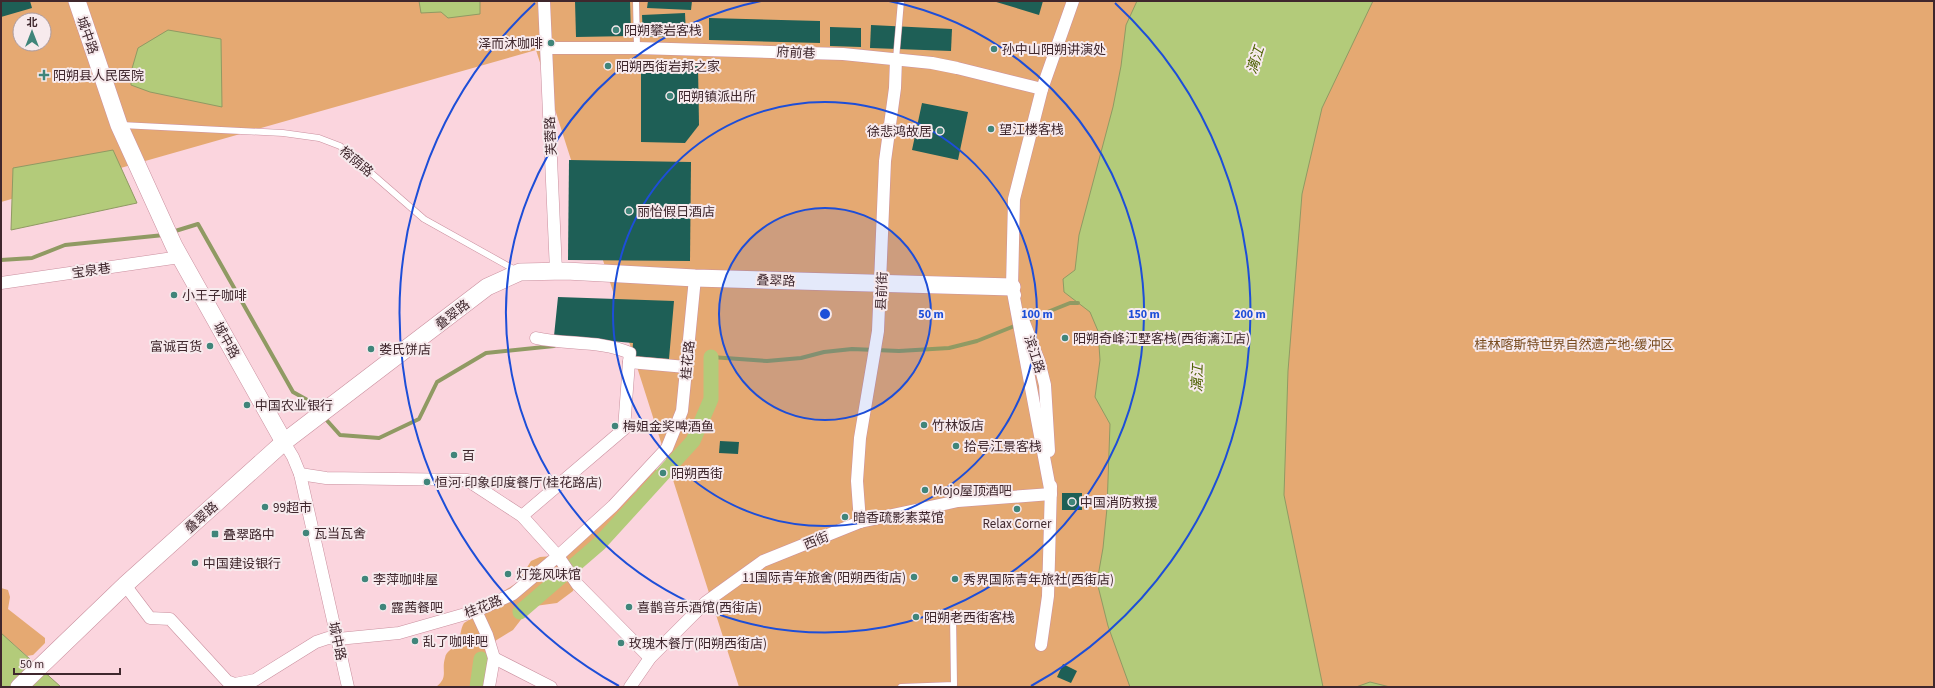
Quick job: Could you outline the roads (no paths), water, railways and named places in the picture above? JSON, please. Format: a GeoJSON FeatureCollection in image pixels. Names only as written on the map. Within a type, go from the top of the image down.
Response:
{"type":"FeatureCollection","features":[{"type":"Feature","properties":{"kind":"street","name":"城中路"},"geometry":{"type":"LineString","coordinates":[[77,1],[119,125],[155,206],[177,252],[293,457],[300,474],[306,507],[348,687]]}},
{"type":"Feature","properties":{"kind":"street","name":"芙蓉路"},"geometry":{"type":"LineString","coordinates":[[544,1],[556,270]]}},
{"type":"Feature","properties":{"kind":"street"},"geometry":{"type":"LineString","coordinates":[[544,1],[556,270],[1012,287],[1051,494]]}},
{"type":"Feature","properties":{"kind":"street","name":"滨江路"},"geometry":{"type":"LineString","coordinates":[[1041,645],[1048,596],[1051,494],[1045,385],[1039,361],[1012,287],[1014,199],[1042,89],[1073,1]]}},
{"type":"Feature","properties":{"kind":"street","name":"府前巷"},"geometry":{"type":"LineString","coordinates":[[546,48],[774,51],[896,59],[957,68],[1042,89]]}},
{"type":"Feature","properties":{"kind":"street","name":"县前街"},"geometry":{"type":"LineString","coordinates":[[860,522],[857,481],[860,438],[878,330],[885,161],[895,88],[896,59]]}},
{"type":"Feature","properties":{"kind":"street","name":"宝泉巷"},"geometry":{"type":"LineString","coordinates":[[1,283],[177,252]]}},
{"type":"Feature","properties":{"kind":"street","name":"叠翠路"},"geometry":{"type":"LineString","coordinates":[[19,687],[46,659],[125,585],[284,442],[372,376],[487,286],[520,272],[556,270],[695,278],[1012,287]]}},
{"type":"Feature","properties":{"kind":"street","name":"桂花路"},"geometry":{"type":"LineString","coordinates":[[125,585],[150,618],[170,619],[227,681],[236,684],[255,680],[316,642],[328,638],[338,639],[399,633],[476,611],[513,594],[558,556],[613,506],[667,448],[682,412],[695,278]]}},
{"type":"Feature","properties":{"kind":"street"},"geometry":{"type":"LineString","coordinates":[[522,516],[624,429],[630,353],[616,347],[536,338]]}},
{"type":"Feature","properties":{"kind":"street"},"geometry":{"type":"LineString","coordinates":[[629,362],[686,364]]}},
{"type":"Feature","properties":{"kind":"street"},"geometry":{"type":"LineString","coordinates":[[300,474],[326,478],[467,480],[522,516],[558,556],[577,584],[650,658]]}},
{"type":"Feature","properties":{"kind":"street","name":"西街"},"geometry":{"type":"LineString","coordinates":[[630,687],[650,658],[706,602],[763,561],[860,522],[958,501],[1051,494]]}},
{"type":"Feature","properties":{"kind":"street"},"geometry":{"type":"LineString","coordinates":[[476,611],[487,635],[494,658],[489,687]]}},
{"type":"Feature","properties":{"kind":"street"},"geometry":{"type":"LineString","coordinates":[[494,658],[551,687]]}},
{"type":"Feature","properties":{"kind":"lane"},"geometry":{"type":"LineString","coordinates":[[636,1],[637,48]]}},
{"type":"Feature","properties":{"kind":"lane"},"geometry":{"type":"LineString","coordinates":[[896,59],[901,1]]}},
{"type":"Feature","properties":{"kind":"lane","name":"榕荫路"},"geometry":{"type":"LineString","coordinates":[[119,125],[283,133],[319,138],[340,146],[424,219],[520,272]]}},
{"type":"Feature","properties":{"kind":"lane"},"geometry":{"type":"LineString","coordinates":[[901,687],[954,685],[953,614]]}},
{"type":"Feature","properties":{"kind":"water"},"geometry":{"type":"Polygon","coordinates":[[[419,1],[480,1],[480,14],[448,18],[441,12],[421,13],[419,1]]]}},
{"type":"Feature","properties":{"kind":"water","name":"漓江"},"geometry":{"type":"Polygon","coordinates":[[[1137,1],[1373,1],[1322,108],[1302,194],[1288,371],[1284,495],[1323,687],[1130,687],[1108,626],[1097,582],[1103,548],[1107,508],[1110,424],[1095,397],[1100,360],[1098,331],[1090,312],[1064,292],[1063,279],[1075,270],[1079,235],[1113,107],[1121,66],[1126,25],[1137,1]]]}},
{"type":"Feature","properties":{"kind":"water"},"geometry":{"type":"Polygon","coordinates":[[[168,30],[221,39],[222,107],[150,92],[131,85],[131,72],[138,48],[168,30]]]}},
{"type":"Feature","properties":{"kind":"water"},"geometry":{"type":"Polygon","coordinates":[[[113,150],[137,203],[11,230],[13,168],[113,150]]]}},
{"type":"Feature","properties":{"kind":"water"},"geometry":{"type":"Polygon","coordinates":[[[1,633],[61,687],[1,687],[1,633]]]}},
{"type":"Feature","properties":{"kind":"water"},"geometry":{"type":"Polygon","coordinates":[[[1370,682],[1390,687],[1356,687],[1370,682]]]}},
{"type":"Feature","properties":{"kind":"waterway"},"geometry":{"type":"LineString","coordinates":[[172,232],[198,224],[293,392],[311,402],[319,411]]}},
{"type":"Feature","properties":{"kind":"waterway"},"geometry":{"type":"LineString","coordinates":[[1,260],[32,258],[65,245],[164,235]]}},
{"type":"Feature","properties":{"kind":"waterway"},"geometry":{"type":"LineString","coordinates":[[1025,321],[1070,303],[1078,303]]}},
{"type":"Feature","properties":{"kind":"waterway"},"geometry":{"type":"LineString","coordinates":[[711,357],[767,361],[801,358],[824,352],[852,349],[899,351],[949,348],[977,341],[1017,325]]}},
{"type":"Feature","properties":{"kind":"waterway"},"geometry":{"type":"LineString","coordinates":[[323,416],[340,435],[379,438],[419,419],[437,382],[486,353],[554,346]]}},
{"type":"Feature","properties":{"kind":"waterway"},"geometry":{"type":"LineString","coordinates":[[520,612],[600,543],[693,441],[711,399],[711,357]]}},
{"type":"Feature","properties":{"kind":"waterway"},"geometry":{"type":"LineString","coordinates":[[477,687],[481,659]]}},
{"type":"Feature","properties":{"kind":"place","name":"阳朔攀岩客栈"},"geometry":{"type":"Point","coordinates":[616,30]}},
{"type":"Feature","properties":{"kind":"place","name":"泽而沐咖啡"},"geometry":{"type":"Point","coordinates":[551,43]}},
{"type":"Feature","properties":{"kind":"place","name":"孙中山阳朔讲演处"},"geometry":{"type":"Point","coordinates":[994,49]}},
{"type":"Feature","properties":{"kind":"place","name":"阳朔西街岩邦之家"},"geometry":{"type":"Point","coordinates":[608,66]}},
{"type":"Feature","properties":{"kind":"place","name":"阳朔县人民医院"},"geometry":{"type":"Point","coordinates":[44,75]}},
{"type":"Feature","properties":{"kind":"place","name":"阳朔镇派出所"},"geometry":{"type":"Point","coordinates":[670,96]}},
{"type":"Feature","properties":{"kind":"place","name":"望江楼客栈"},"geometry":{"type":"Point","coordinates":[991,129]}},
{"type":"Feature","properties":{"kind":"place","name":"徐悲鸿故居"},"geometry":{"type":"Point","coordinates":[940,131]}},
{"type":"Feature","properties":{"kind":"place","name":"丽怡假日酒店"},"geometry":{"type":"Point","coordinates":[629,211]}},
{"type":"Feature","properties":{"kind":"place","name":"小王子咖啡"},"geometry":{"type":"Point","coordinates":[174,295]}},
{"type":"Feature","properties":{"kind":"place","name":"阳朔奇峰江墅客栈(西街漓江店)"},"geometry":{"type":"Point","coordinates":[1065,338]}},
{"type":"Feature","properties":{"kind":"place","name":"富诚百货"},"geometry":{"type":"Point","coordinates":[210,346]}},
{"type":"Feature","properties":{"kind":"place","name":"娄氏饼店"},"geometry":{"type":"Point","coordinates":[371,349]}},
{"type":"Feature","properties":{"kind":"place","name":"中国农业银行"},"geometry":{"type":"Point","coordinates":[247,405]}},
{"type":"Feature","properties":{"kind":"place","name":"竹林饭店"},"geometry":{"type":"Point","coordinates":[924,425]}},
{"type":"Feature","properties":{"kind":"place","name":"梅姐金奖啤酒鱼"},"geometry":{"type":"Point","coordinates":[615,426]}},
{"type":"Feature","properties":{"kind":"place","name":"拾号江景客栈"},"geometry":{"type":"Point","coordinates":[956,446]}},
{"type":"Feature","properties":{"kind":"place","name":"百"},"geometry":{"type":"Point","coordinates":[454,455]}},
{"type":"Feature","properties":{"kind":"place","name":"阳朔西街"},"geometry":{"type":"Point","coordinates":[663,473]}},
{"type":"Feature","properties":{"kind":"place","name":"恒河·印象印度餐厅(桂花路店)"},"geometry":{"type":"Point","coordinates":[427,482]}},
{"type":"Feature","properties":{"kind":"place","name":"Mojo屋顶酒吧"},"geometry":{"type":"Point","coordinates":[925,490]}},
{"type":"Feature","properties":{"kind":"place","name":"中国消防救援"},"geometry":{"type":"Point","coordinates":[1072,502]}},
{"type":"Feature","properties":{"kind":"place","name":"99超市"},"geometry":{"type":"Point","coordinates":[265,507]}},
{"type":"Feature","properties":{"kind":"place","name":"Relax Corner"},"geometry":{"type":"Point","coordinates":[1017,509]}},
{"type":"Feature","properties":{"kind":"place","name":"暗香疏影素菜馆"},"geometry":{"type":"Point","coordinates":[845,517]}},
{"type":"Feature","properties":{"kind":"place","name":"瓦当瓦舍"},"geometry":{"type":"Point","coordinates":[306,533]}},
{"type":"Feature","properties":{"kind":"place","name":"叠翠路中"},"geometry":{"type":"Point","coordinates":[215,534]}},
{"type":"Feature","properties":{"kind":"place","name":"中国建设银行"},"geometry":{"type":"Point","coordinates":[195,563]}},
{"type":"Feature","properties":{"kind":"place","name":"灯笼风味馆"},"geometry":{"type":"Point","coordinates":[508,574]}},
{"type":"Feature","properties":{"kind":"place","name":"11国际青年旅舍(阳朔西街店)"},"geometry":{"type":"Point","coordinates":[914,577]}},
{"type":"Feature","properties":{"kind":"place","name":"李萍咖啡屋"},"geometry":{"type":"Point","coordinates":[365,579]}},
{"type":"Feature","properties":{"kind":"place","name":"秀界国际青年旅社(西街店)"},"geometry":{"type":"Point","coordinates":[955,579]}},
{"type":"Feature","properties":{"kind":"place","name":"露茜餐吧"},"geometry":{"type":"Point","coordinates":[383,607]}},
{"type":"Feature","properties":{"kind":"place","name":"喜鹊音乐酒馆(西街店)"},"geometry":{"type":"Point","coordinates":[629,607]}},
{"type":"Feature","properties":{"kind":"place","name":"阳朔老西街客栈"},"geometry":{"type":"Point","coordinates":[916,617]}},
{"type":"Feature","properties":{"kind":"place","name":"乱了咖啡吧"},"geometry":{"type":"Point","coordinates":[415,641]}},
{"type":"Feature","properties":{"kind":"place","name":"玫瑰木餐厅(阳朔西街店)"},"geometry":{"type":"Point","coordinates":[621,643]}},
{"type":"Feature","properties":{"kind":"park label","name":"桂林喀斯特世界自然遗产地-缓冲区"},"geometry":{"type":"Point","coordinates":[1574,344]}}]}
